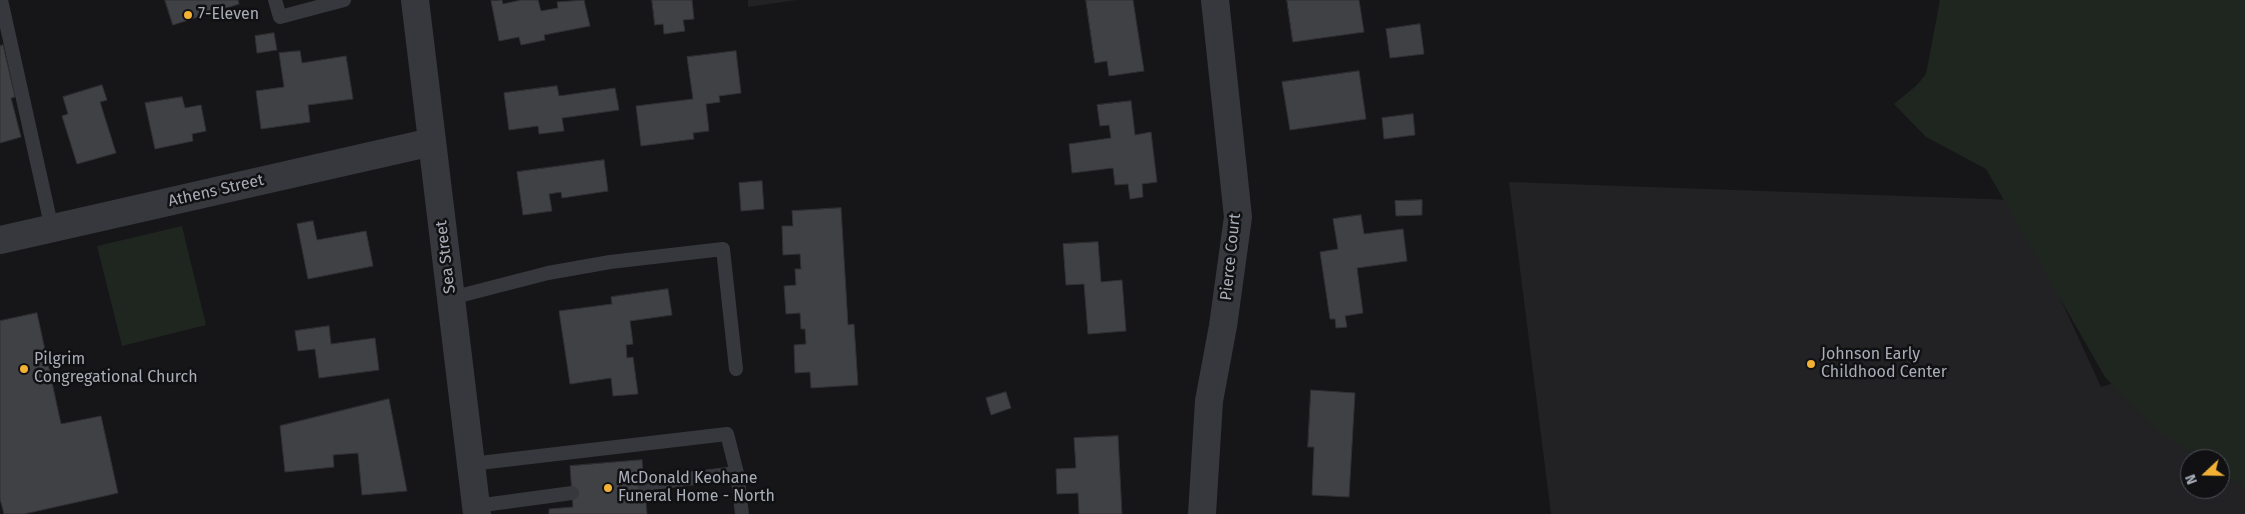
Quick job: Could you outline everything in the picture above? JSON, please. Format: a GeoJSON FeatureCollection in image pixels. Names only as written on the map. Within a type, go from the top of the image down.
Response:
{"type":"FeatureCollection","features":[{"type":"Feature","properties":{"kind":"street","name":"Sea Street"},"geometry":{"type":"LineString","coordinates":[[415,0],[476,510]]}},
{"type":"Feature","properties":{"kind":"street","name":"Pierce Court"},"geometry":{"type":"LineString","coordinates":[[1202,514],[1209,401],[1223,326],[1238,217],[1215,0]]}},
{"type":"Feature","properties":{"kind":"street","name":"Athens Street"},"geometry":{"type":"LineString","coordinates":[[0,240],[432,142]]}},
{"type":"Feature","properties":{"kind":"lane"},"geometry":{"type":"LineString","coordinates":[[1,0],[52,229]]}},
{"type":"Feature","properties":{"kind":"lane"},"geometry":{"type":"LineString","coordinates":[[275,0],[280,17],[344,0]]}},
{"type":"Feature","properties":{"kind":"lane"},"geometry":{"type":"LineString","coordinates":[[451,298],[548,274],[610,262],[723,249],[736,369]]}},
{"type":"Feature","properties":{"kind":"lane"},"geometry":{"type":"LineString","coordinates":[[471,464],[727,434],[737,473],[742,514]]}},
{"type":"Feature","properties":{"kind":"lane"},"geometry":{"type":"LineString","coordinates":[[644,484],[737,473]]}},
{"type":"Feature","properties":{"kind":"lane"},"geometry":{"type":"LineString","coordinates":[[476,510],[572,493]]}},
{"type":"Feature","properties":{"kind":"shaded area"},"geometry":{"type":"Polygon","coordinates":[[[748,0],[797,0],[748,7],[748,0]]]}},
{"type":"Feature","properties":{"kind":"shaded area"},"geometry":{"type":"Polygon","coordinates":[[[1940,0],[2245,0],[2245,488],[2230,478],[2230,449],[2186,449],[2160,432],[2105,377],[1986,169],[1926,137],[1894,104],[1917,85],[1926,74],[1940,0]]]}},
{"type":"Feature","properties":{"kind":"shaded area","name":"Johnson Early Childhood Center"},"geometry":{"type":"Polygon","coordinates":[[[1509,182],[2015,200],[2101,387],[2245,342],[2245,514],[1551,514],[1509,182]]]}},
{"type":"Feature","properties":{"kind":"shaded area"},"geometry":{"type":"Polygon","coordinates":[[[182,226],[206,325],[122,346],[97,246],[182,226]]]}},
{"type":"Feature","properties":{"kind":"building","name":"7-Eleven"},"geometry":{"type":"Polygon","coordinates":[[[165,0],[238,0],[239,4],[173,25],[165,0]]]}},
{"type":"Feature","properties":{"kind":"building"},"geometry":{"type":"Polygon","coordinates":[[[502,0],[503,4],[521,0],[538,0],[541,11],[558,8],[557,2],[584,0],[590,26],[544,35],[545,40],[521,45],[519,37],[499,41],[491,1],[502,0]]]}},
{"type":"Feature","properties":{"kind":"building"},"geometry":{"type":"Polygon","coordinates":[[[652,0],[692,0],[694,19],[683,20],[685,31],[664,34],[663,24],[655,25],[652,0]]]}},
{"type":"Feature","properties":{"kind":"building"},"geometry":{"type":"Polygon","coordinates":[[[1086,0],[1133,0],[1144,71],[1109,76],[1107,61],[1095,63],[1086,0]]]}},
{"type":"Feature","properties":{"kind":"building"},"geometry":{"type":"Polygon","coordinates":[[[1287,0],[1359,0],[1364,32],[1293,42],[1287,0]]]}},
{"type":"Feature","properties":{"kind":"building"},"geometry":{"type":"Polygon","coordinates":[[[1420,24],[1424,54],[1390,58],[1386,29],[1420,24]]]}},
{"type":"Feature","properties":{"kind":"building"},"geometry":{"type":"Polygon","coordinates":[[[274,33],[277,50],[257,53],[255,36],[274,33]]]}},
{"type":"Feature","properties":{"kind":"building"},"geometry":{"type":"Polygon","coordinates":[[[3,45],[15,97],[11,98],[21,137],[0,143],[0,46],[3,45]]]}},
{"type":"Feature","properties":{"kind":"building"},"geometry":{"type":"Polygon","coordinates":[[[300,51],[302,63],[346,56],[353,99],[308,105],[310,122],[261,129],[256,91],[284,87],[279,53],[300,51]]]}},
{"type":"Feature","properties":{"kind":"building"},"geometry":{"type":"Polygon","coordinates":[[[736,51],[741,93],[719,96],[720,102],[706,104],[709,131],[693,133],[694,139],[641,146],[636,106],[693,99],[687,57],[736,51]]]}},
{"type":"Feature","properties":{"kind":"building"},"geometry":{"type":"Polygon","coordinates":[[[1359,71],[1366,119],[1290,130],[1282,82],[1359,71]]]}},
{"type":"Feature","properties":{"kind":"building"},"geometry":{"type":"Polygon","coordinates":[[[102,85],[107,100],[100,102],[116,153],[77,164],[62,116],[68,114],[63,97],[102,85]]]}},
{"type":"Feature","properties":{"kind":"building"},"geometry":{"type":"Polygon","coordinates":[[[557,86],[559,96],[615,88],[619,110],[562,118],[564,131],[539,134],[538,126],[509,130],[504,93],[557,86]]]}},
{"type":"Feature","properties":{"kind":"building"},"geometry":{"type":"Polygon","coordinates":[[[182,97],[185,108],[201,105],[206,131],[192,134],[193,141],[155,149],[145,103],[182,97]]]}},
{"type":"Feature","properties":{"kind":"building"},"geometry":{"type":"Polygon","coordinates":[[[1131,101],[1135,135],[1151,132],[1157,182],[1142,184],[1143,197],[1130,199],[1128,184],[1115,185],[1113,168],[1072,173],[1069,144],[1111,138],[1109,125],[1100,126],[1097,105],[1131,101]]]}},
{"type":"Feature","properties":{"kind":"building"},"geometry":{"type":"Polygon","coordinates":[[[1413,114],[1415,135],[1384,139],[1382,118],[1413,114]]]}},
{"type":"Feature","properties":{"kind":"building"},"geometry":{"type":"Polygon","coordinates":[[[604,160],[608,191],[562,198],[561,192],[549,194],[552,211],[523,215],[517,172],[604,160]]]}},
{"type":"Feature","properties":{"kind":"building"},"geometry":{"type":"Polygon","coordinates":[[[762,181],[764,209],[741,211],[739,183],[762,181]]]}},
{"type":"Feature","properties":{"kind":"building"},"geometry":{"type":"Polygon","coordinates":[[[1422,200],[1422,215],[1396,216],[1395,201],[1422,200]]]}},
{"type":"Feature","properties":{"kind":"building"},"geometry":{"type":"Polygon","coordinates":[[[841,208],[848,325],[854,324],[858,385],[811,388],[810,372],[795,373],[794,345],[806,344],[805,329],[801,329],[800,313],[786,314],[784,286],[796,285],[795,269],[801,269],[800,254],[783,255],[782,226],[793,226],[792,211],[841,208]]]}},
{"type":"Feature","properties":{"kind":"building"},"geometry":{"type":"Polygon","coordinates":[[[1361,215],[1364,234],[1403,229],[1407,261],[1357,268],[1363,313],[1345,316],[1347,327],[1336,328],[1335,319],[1330,319],[1320,252],[1338,249],[1333,219],[1361,215]]]}},
{"type":"Feature","properties":{"kind":"building"},"geometry":{"type":"Polygon","coordinates":[[[313,221],[317,240],[366,231],[373,266],[308,279],[297,224],[313,221]]]}},
{"type":"Feature","properties":{"kind":"building"},"geometry":{"type":"Polygon","coordinates":[[[1098,242],[1101,282],[1122,280],[1126,331],[1088,334],[1084,284],[1066,285],[1063,244],[1098,242]]]}},
{"type":"Feature","properties":{"kind":"building"},"geometry":{"type":"Polygon","coordinates":[[[668,289],[672,315],[630,321],[633,344],[626,345],[627,358],[633,357],[638,394],[613,396],[611,378],[570,384],[559,311],[612,304],[611,297],[668,289]]]}},
{"type":"Feature","properties":{"kind":"building","name":"Pilgrim Congregational Church"},"geometry":{"type":"Polygon","coordinates":[[[37,313],[61,424],[101,416],[118,493],[24,514],[4,514],[0,499],[0,321],[37,313]]]}},
{"type":"Feature","properties":{"kind":"building"},"geometry":{"type":"Polygon","coordinates":[[[329,326],[331,344],[375,338],[379,370],[319,378],[315,349],[298,351],[295,331],[329,326]]]}},
{"type":"Feature","properties":{"kind":"building"},"geometry":{"type":"Polygon","coordinates":[[[1311,390],[1355,393],[1349,497],[1312,495],[1314,447],[1308,447],[1311,390]]]}},
{"type":"Feature","properties":{"kind":"building"},"geometry":{"type":"Polygon","coordinates":[[[1006,392],[1011,408],[991,415],[986,398],[1006,392]]]}},
{"type":"Feature","properties":{"kind":"building"},"geometry":{"type":"Polygon","coordinates":[[[389,399],[407,491],[362,495],[358,453],[333,455],[334,467],[285,472],[280,426],[389,399]]]}},
{"type":"Feature","properties":{"kind":"building"},"geometry":{"type":"Polygon","coordinates":[[[1118,436],[1122,514],[1079,514],[1078,493],[1057,494],[1056,469],[1076,468],[1074,438],[1118,436]]]}},
{"type":"Feature","properties":{"kind":"building","name":"McDonald Keohane Funeral Home - North"},"geometry":{"type":"Polygon","coordinates":[[[642,460],[647,514],[549,514],[549,509],[573,507],[570,466],[642,460]]]}},
{"type":"Feature","properties":{"kind":"place","name":"7-Eleven"},"geometry":{"type":"Point","coordinates":[188,15]}},
{"type":"Feature","properties":{"kind":"place","name":"Johnson Early Childhood Center"},"geometry":{"type":"Point","coordinates":[1811,364]}},
{"type":"Feature","properties":{"kind":"place","name":"Pilgrim Congregational Church"},"geometry":{"type":"Point","coordinates":[24,369]}},
{"type":"Feature","properties":{"kind":"place","name":"McDonald Keohane Funeral Home - North"},"geometry":{"type":"Point","coordinates":[608,488]}}]}
